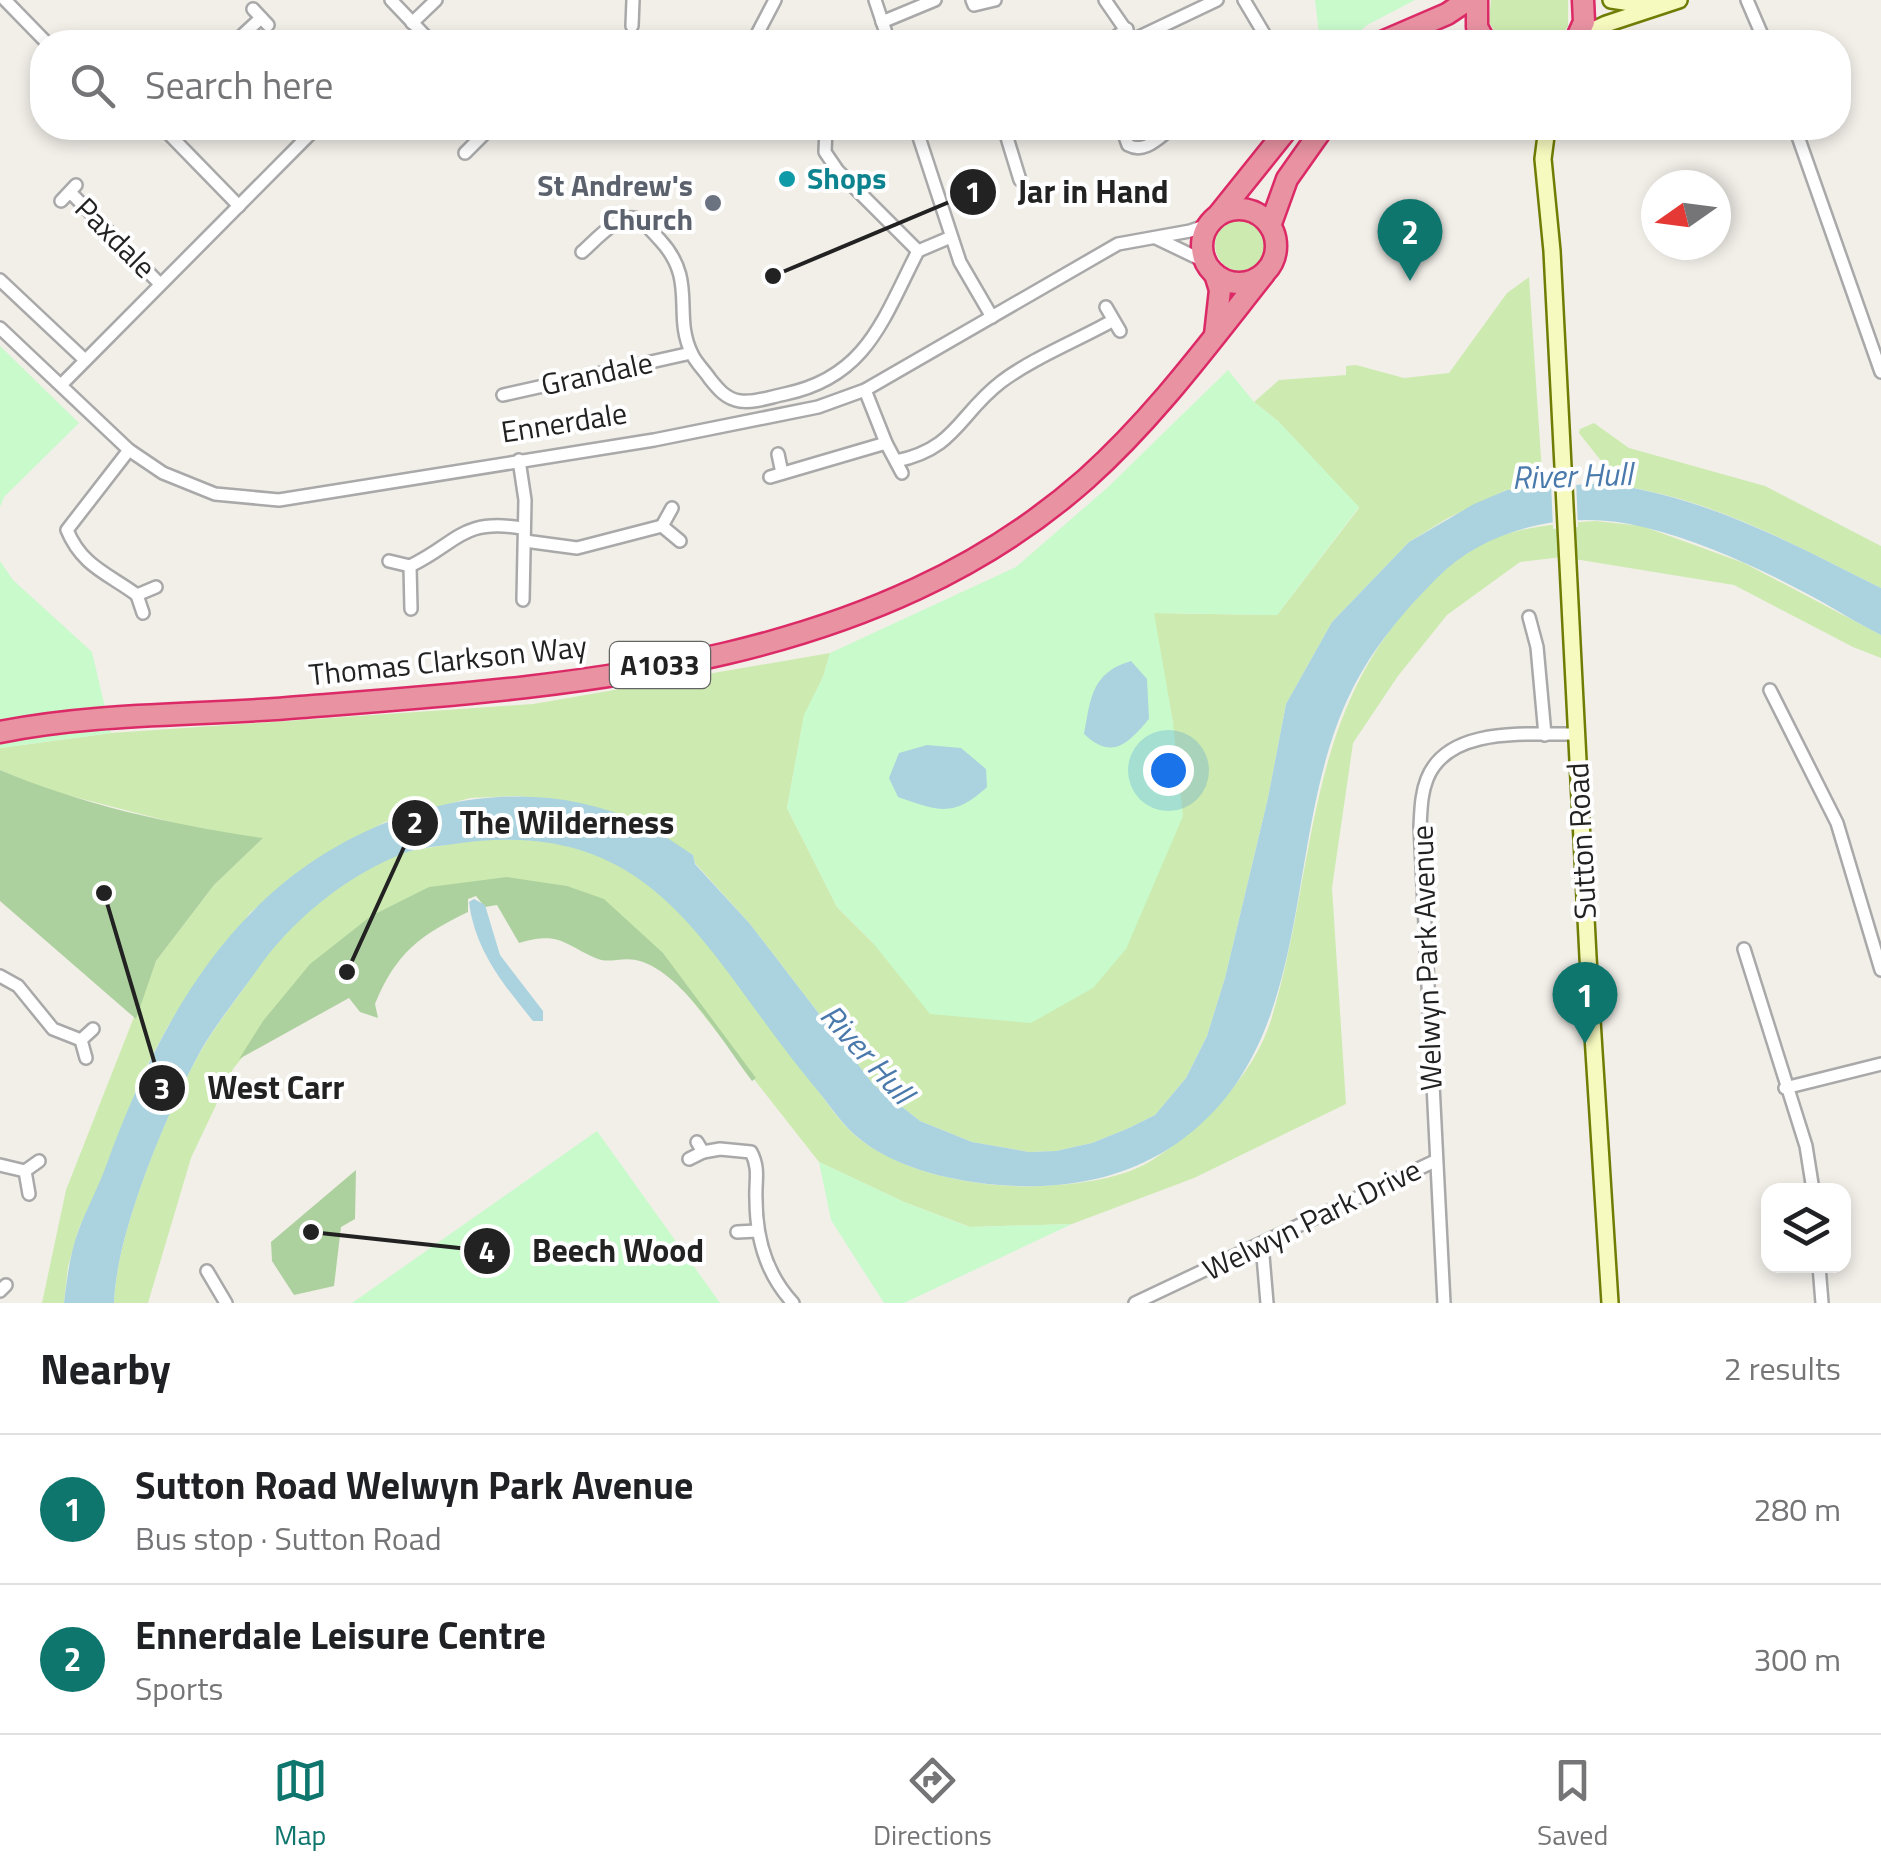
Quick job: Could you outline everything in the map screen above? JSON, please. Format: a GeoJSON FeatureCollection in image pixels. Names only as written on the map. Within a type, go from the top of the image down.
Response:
{"type":"FeatureCollection","features":[{"type":"Feature","properties":{"kind":"highway"},"geometry":{"type":"LineString","coordinates":[[1409,30],[1468,0]]}},
{"type":"Feature","properties":{"kind":"highway"},"geometry":{"type":"LineString","coordinates":[[1478,0],[1479,30]]}},
{"type":"Feature","properties":{"kind":"highway"},"geometry":{"type":"LineString","coordinates":[[1581,30],[1583,0]]}},
{"type":"Feature","properties":{"kind":"highway"},"geometry":{"type":"LineString","coordinates":[[1214,336],[1220,301],[1203,242],[1214,220],[1278,140]]}},
{"type":"Feature","properties":{"kind":"highway"},"geometry":{"type":"LineString","coordinates":[[1211,268],[1234,282],[1264,274],[1276,250],[1270,226],[1287,179],[1315,140]]}},
{"type":"Feature","properties":{"kind":"highway"},"geometry":{"type":"LineString","coordinates":[[1214,220],[1240,209],[1252,211],[1270,226]]}},
{"type":"Feature","properties":{"kind":"highway","name":"A1033"},"geometry":{"type":"LineString","coordinates":[[1214,336],[1264,274]]}},
{"type":"Feature","properties":{"kind":"highway","name":"Thomas Clarkson Way"},"geometry":{"type":"LineString","coordinates":[[0,732],[113,717],[298,708],[517,687],[701,658],[807,632],[876,608],[931,582],[1031,522],[1085,480],[1122,444],[1178,386],[1214,336]]}},
{"type":"Feature","properties":{"kind":"street"},"geometry":{"type":"LineString","coordinates":[[5,0],[34,30]]}},
{"type":"Feature","properties":{"kind":"street"},"geometry":{"type":"LineString","coordinates":[[391,0],[419,30]]}},
{"type":"Feature","properties":{"kind":"street"},"geometry":{"type":"LineString","coordinates":[[412,23],[436,0]]}},
{"type":"Feature","properties":{"kind":"street"},"geometry":{"type":"LineString","coordinates":[[632,26],[633,0]]}},
{"type":"Feature","properties":{"kind":"street"},"geometry":{"type":"LineString","coordinates":[[759,30],[774,0]]}},
{"type":"Feature","properties":{"kind":"street"},"geometry":{"type":"LineString","coordinates":[[875,0],[885,30]]}},
{"type":"Feature","properties":{"kind":"street"},"geometry":{"type":"LineString","coordinates":[[882,22],[935,0]]}},
{"type":"Feature","properties":{"kind":"street"},"geometry":{"type":"LineString","coordinates":[[972,0],[974,5],[995,0]]}},
{"type":"Feature","properties":{"kind":"street"},"geometry":{"type":"LineString","coordinates":[[1105,0],[1126,30]]}},
{"type":"Feature","properties":{"kind":"street"},"geometry":{"type":"LineString","coordinates":[[1147,30],[1217,0]]}},
{"type":"Feature","properties":{"kind":"street"},"geometry":{"type":"LineString","coordinates":[[1244,0],[1262,30]]}},
{"type":"Feature","properties":{"kind":"street"},"geometry":{"type":"LineString","coordinates":[[1611,0],[1655,6]]}},
{"type":"Feature","properties":{"kind":"street"},"geometry":{"type":"LineString","coordinates":[[1600,30],[1679,0]]}},
{"type":"Feature","properties":{"kind":"street"},"geometry":{"type":"LineString","coordinates":[[1747,0],[1760,30]]}},
{"type":"Feature","properties":{"kind":"street"},"geometry":{"type":"LineString","coordinates":[[248,30],[260,17]]}},
{"type":"Feature","properties":{"kind":"street"},"geometry":{"type":"LineString","coordinates":[[175,140],[239,206]]}},
{"type":"Feature","properties":{"kind":"street","name":"Paxdale"},"geometry":{"type":"LineString","coordinates":[[61,385],[304,140]]}},
{"type":"Feature","properties":{"kind":"street"},"geometry":{"type":"LineString","coordinates":[[465,153],[478,140]]}},
{"type":"Feature","properties":{"kind":"street"},"geometry":{"type":"LineString","coordinates":[[826,140],[826,152],[838,171],[918,252],[951,237]]}},
{"type":"Feature","properties":{"kind":"street"},"geometry":{"type":"LineString","coordinates":[[920,140],[960,262],[992,317]]}},
{"type":"Feature","properties":{"kind":"street"},"geometry":{"type":"LineString","coordinates":[[1008,140],[1020,180]]}},
{"type":"Feature","properties":{"kind":"street"},"geometry":{"type":"LineString","coordinates":[[1126,140],[1136,149],[1156,140]]}},
{"type":"Feature","properties":{"kind":"street"},"geometry":{"type":"LineString","coordinates":[[1538,140],[1543,158]]}},
{"type":"Feature","properties":{"kind":"street"},"geometry":{"type":"LineString","coordinates":[[1543,158],[1545,140]]}},
{"type":"Feature","properties":{"kind":"street"},"geometry":{"type":"LineString","coordinates":[[1799,140],[1881,372]]}},
{"type":"Feature","properties":{"kind":"street","name":"Sutton Road"},"geometry":{"type":"LineString","coordinates":[[1543,158],[1554,288],[1610,1303]]}},
{"type":"Feature","properties":{"kind":"street","name":"Paxdale"},"geometry":{"type":"LineString","coordinates":[[69,193],[160,284]]}},
{"type":"Feature","properties":{"kind":"street","name":"Grandale"},"geometry":{"type":"LineString","coordinates":[[582,252],[617,223],[628,217],[640,220],[674,255],[681,274],[691,353],[721,392],[735,400],[752,401],[822,384],[851,364],[873,340],[918,252]]}},
{"type":"Feature","properties":{"kind":"street","name":"Ennerdale"},"geometry":{"type":"LineString","coordinates":[[0,328],[129,450],[188,485],[246,499],[279,500],[737,425],[818,407],[865,390],[1118,244],[1214,220]]}},
{"type":"Feature","properties":{"kind":"street"},"geometry":{"type":"LineString","coordinates":[[1154,237],[1175,244],[1211,268]]}},
{"type":"Feature","properties":{"kind":"street"},"geometry":{"type":"LineString","coordinates":[[0,280],[85,360]]}},
{"type":"Feature","properties":{"kind":"street"},"geometry":{"type":"LineString","coordinates":[[896,460],[918,456],[939,445],[1001,382],[1116,326],[1106,307]]}},
{"type":"Feature","properties":{"kind":"street","name":"Grandale"},"geometry":{"type":"LineString","coordinates":[[503,395],[691,353]]}},
{"type":"Feature","properties":{"kind":"street"},"geometry":{"type":"LineString","coordinates":[[865,390],[902,473]]}},
{"type":"Feature","properties":{"kind":"street"},"geometry":{"type":"LineString","coordinates":[[778,454],[776,475],[886,443]]}},
{"type":"Feature","properties":{"kind":"street"},"geometry":{"type":"LineString","coordinates":[[54,535],[67,530],[129,450]]}},
{"type":"Feature","properties":{"kind":"street"},"geometry":{"type":"LineString","coordinates":[[519,460],[525,500],[523,600]]}},
{"type":"Feature","properties":{"kind":"street"},"geometry":{"type":"LineString","coordinates":[[526,542],[577,548],[662,526],[672,508]]}},
{"type":"Feature","properties":{"kind":"street"},"geometry":{"type":"LineString","coordinates":[[390,561],[410,566],[466,529],[494,523],[522,528]]}},
{"type":"Feature","properties":{"kind":"street"},"geometry":{"type":"LineString","coordinates":[[662,526],[680,541]]}},
{"type":"Feature","properties":{"kind":"street"},"geometry":{"type":"LineString","coordinates":[[67,530],[74,548],[87,564],[137,595],[143,613]]}},
{"type":"Feature","properties":{"kind":"street"},"geometry":{"type":"LineString","coordinates":[[410,566],[411,609]]}},
{"type":"Feature","properties":{"kind":"street"},"geometry":{"type":"LineString","coordinates":[[137,595],[156,587]]}},
{"type":"Feature","properties":{"kind":"street"},"geometry":{"type":"LineString","coordinates":[[1528,617],[1537,647],[1545,734]]}},
{"type":"Feature","properties":{"kind":"street"},"geometry":{"type":"LineString","coordinates":[[1770,690],[1837,823],[1881,970]]}},
{"type":"Feature","properties":{"kind":"street","name":"Welwyn Park Avenue"},"geometry":{"type":"LineString","coordinates":[[1444,1303],[1420,826],[1422,798],[1428,776],[1454,748],[1478,739],[1576,734]]}},
{"type":"Feature","properties":{"kind":"street"},"geometry":{"type":"LineString","coordinates":[[1744,949],[1806,1146],[1812,1183]]}},
{"type":"Feature","properties":{"kind":"street"},"geometry":{"type":"LineString","coordinates":[[0,976],[18,986],[53,1029],[81,1040]]}},
{"type":"Feature","properties":{"kind":"street"},"geometry":{"type":"LineString","coordinates":[[81,1040],[93,1029]]}},
{"type":"Feature","properties":{"kind":"street"},"geometry":{"type":"LineString","coordinates":[[81,1040],[86,1058]]}},
{"type":"Feature","properties":{"kind":"street"},"geometry":{"type":"LineString","coordinates":[[1785,1088],[1881,1064]]}},
{"type":"Feature","properties":{"kind":"street"},"geometry":{"type":"LineString","coordinates":[[690,1159],[700,1147],[750,1152],[758,1165],[757,1231],[774,1282],[793,1303]]}},
{"type":"Feature","properties":{"kind":"street","name":"Welwyn Park Drive"},"geometry":{"type":"LineString","coordinates":[[1135,1303],[1435,1161]]}},
{"type":"Feature","properties":{"kind":"street"},"geometry":{"type":"LineString","coordinates":[[0,1165],[25,1171],[39,1162]]}},
{"type":"Feature","properties":{"kind":"street"},"geometry":{"type":"LineString","coordinates":[[25,1171],[30,1194]]}},
{"type":"Feature","properties":{"kind":"street"},"geometry":{"type":"LineString","coordinates":[[737,1232],[757,1231]]}},
{"type":"Feature","properties":{"kind":"street"},"geometry":{"type":"LineString","coordinates":[[1262,1244],[1267,1303]]}},
{"type":"Feature","properties":{"kind":"street"},"geometry":{"type":"LineString","coordinates":[[207,1271],[226,1303]]}},
{"type":"Feature","properties":{"kind":"street"},"geometry":{"type":"LineString","coordinates":[[1820,1273],[1822,1303]]}},
{"type":"Feature","properties":{"kind":"green space"},"geometry":{"type":"Polygon","coordinates":[[[1315,0],[1415,0],[1361,30],[1319,30],[1315,0]]]}},
{"type":"Feature","properties":{"kind":"green space"},"geometry":{"type":"Polygon","coordinates":[[[1491,0],[1568,0],[1566,30],[1494,30],[1489,22],[1491,0]]]}},
{"type":"Feature","properties":{"kind":"green space"},"geometry":{"type":"Polygon","coordinates":[[[1241,219],[1259,227],[1267,245],[1259,263],[1241,271],[1223,263],[1215,245],[1223,227],[1241,219]]]}},
{"type":"Feature","properties":{"kind":"green space"},"geometry":{"type":"Polygon","coordinates":[[[1529,277],[1543,488],[1506,490],[1409,542],[1332,622],[1286,704],[1268,798],[1225,978],[1207,1036],[1186,1078],[1155,1115],[1092,1143],[1029,1152],[972,1142],[920,1121],[873,1084],[750,924],[695,863],[693,855],[641,823],[558,801],[517,796],[470,798],[385,822],[308,865],[250,913],[168,1026],[142,1075],[79,1228],[68,1267],[64,1303],[42,1303],[66,1190],[156,961],[214,885],[262,839],[198,829],[48,790],[0,770],[0,748],[111,733],[533,704],[830,653],[804,716],[787,808],[837,907],[873,943],[1173,723],[1153,613],[1277,615],[1359,508],[1278,421],[1254,402],[1279,380],[1346,375],[1346,366],[1356,365],[1404,378],[1449,373],[1507,293],[1529,277]]]}},
{"type":"Feature","properties":{"kind":"green space"},"geometry":{"type":"Polygon","coordinates":[[[0,346],[79,423],[4,497],[0,507],[0,346]]]}},
{"type":"Feature","properties":{"kind":"green space"},"geometry":{"type":"Polygon","coordinates":[[[1228,370],[1254,402],[1278,421],[1359,507],[1277,615],[1154,613],[1173,723],[1183,816],[1126,949],[1093,988],[1031,1023],[930,1014],[873,943],[837,907],[787,808],[804,715],[830,653],[1016,567],[1107,488],[1228,370]]]}},
{"type":"Feature","properties":{"kind":"green space"},"geometry":{"type":"Polygon","coordinates":[[[1594,423],[1629,448],[1765,486],[1881,546],[1881,588],[1718,512],[1649,491],[1613,485],[1610,466],[1602,462],[1579,433],[1594,423]]]}},
{"type":"Feature","properties":{"kind":"green space"},"geometry":{"type":"Polygon","coordinates":[[[1596,521],[1642,526],[1744,563],[1881,635],[1881,658],[1734,585],[1562,557],[1520,562],[1447,615],[1398,676],[1353,743],[1332,888],[1346,1104],[1194,1178],[1072,1224],[970,1227],[904,1202],[819,1162],[664,965],[488,888],[406,903],[296,991],[233,1069],[191,1158],[148,1303],[114,1303],[134,1207],[176,1100],[205,1044],[273,944],[318,903],[385,861],[411,851],[469,842],[518,840],[568,846],[614,861],[635,873],[683,915],[706,942],[845,1125],[876,1150],[898,1161],[946,1177],[1020,1186],[1086,1182],[1142,1166],[1172,1147],[1224,1099],[1263,1041],[1286,964],[1319,796],[1334,742],[1355,689],[1383,640],[1430,585],[1473,548],[1519,531],[1596,521]]]}},
{"type":"Feature","properties":{"kind":"green space"},"geometry":{"type":"Polygon","coordinates":[[[0,561],[13,580],[92,652],[111,733],[0,748],[0,561]]]}},
{"type":"Feature","properties":{"kind":"green space"},"geometry":{"type":"Polygon","coordinates":[[[0,770],[63,794],[129,812],[263,838],[214,885],[156,961],[136,1019],[0,901],[0,770]]]}},
{"type":"Feature","properties":{"kind":"green space"},"geometry":{"type":"Polygon","coordinates":[[[507,877],[567,886],[604,899],[663,953],[756,1078],[752,1081],[689,997],[659,970],[636,960],[598,959],[553,939],[519,943],[497,905],[485,907],[476,896],[468,899],[468,912],[423,938],[401,959],[375,1004],[378,1018],[360,1012],[349,998],[239,1059],[263,1021],[310,964],[371,916],[429,887],[507,877]]]}},
{"type":"Feature","properties":{"kind":"green space"},"geometry":{"type":"Polygon","coordinates":[[[597,1131],[720,1303],[352,1303],[597,1131]]]}},
{"type":"Feature","properties":{"kind":"green space"},"geometry":{"type":"Polygon","coordinates":[[[819,1162],[969,1227],[1072,1224],[904,1303],[884,1303],[831,1220],[819,1162]]]}},
{"type":"Feature","properties":{"kind":"green space"},"geometry":{"type":"Polygon","coordinates":[[[356,1170],[355,1219],[341,1227],[334,1286],[294,1295],[272,1261],[271,1242],[356,1170]]]}},
{"type":"Feature","properties":{"kind":"water"},"geometry":{"type":"Polygon","coordinates":[[[1602,483],[1677,498],[1712,510],[1780,538],[1881,588],[1881,635],[1736,559],[1666,533],[1616,522],[1588,520],[1533,526],[1506,534],[1458,560],[1400,618],[1351,692],[1329,749],[1314,810],[1277,995],[1255,1051],[1223,1101],[1160,1154],[1112,1175],[1041,1186],[968,1181],[895,1160],[873,1149],[849,1129],[703,941],[667,902],[626,870],[577,849],[518,840],[435,847],[403,854],[357,877],[301,919],[270,952],[210,1035],[175,1101],[134,1207],[114,1303],[64,1303],[76,1238],[148,1064],[184,999],[228,939],[291,877],[335,847],[383,824],[434,807],[486,798],[539,797],[591,805],[648,826],[693,855],[695,864],[750,924],[873,1084],[920,1121],[972,1142],[1029,1152],[1092,1143],[1155,1115],[1186,1078],[1207,1036],[1225,978],[1268,798],[1286,704],[1332,622],[1409,542],[1474,504],[1507,490],[1602,483]]]}},
{"type":"Feature","properties":{"kind":"water"},"geometry":{"type":"Polygon","coordinates":[[[1131,661],[1147,679],[1149,719],[1120,746],[1103,746],[1084,734],[1091,698],[1108,672],[1131,661]]]}},
{"type":"Feature","properties":{"kind":"water"},"geometry":{"type":"Polygon","coordinates":[[[927,745],[961,748],[986,769],[987,787],[965,804],[945,809],[898,797],[889,778],[899,753],[927,745]]]}},
{"type":"Feature","properties":{"kind":"water"},"geometry":{"type":"Polygon","coordinates":[[[474,899],[485,905],[500,955],[543,1011],[543,1021],[533,1021],[492,966],[472,919],[469,902],[474,899]]]}},
{"type":"Feature","properties":{"kind":"pier"},"geometry":{"type":"Polygon","coordinates":[[[1576,480],[1578,527],[1553,529],[1551,482],[1576,480]]]}},
{"type":"Feature","properties":{"kind":"place","name":"Shops"},"geometry":{"type":"Point","coordinates":[787,179]}},
{"type":"Feature","properties":{"kind":"place","name":"St Andrew's Church"},"geometry":{"type":"Point","coordinates":[713,203]}},
{"type":"Feature","properties":{"kind":"place","name":"Jar in Hand"},"geometry":{"type":"Point","coordinates":[773,276]}},
{"type":"Feature","properties":{"kind":"place","name":"Ennerdale Leisure Centre"},"geometry":{"type":"Point","coordinates":[1410,281]}},
{"type":"Feature","properties":{"kind":"place","name":"West Carr"},"geometry":{"type":"Point","coordinates":[104,893]}},
{"type":"Feature","properties":{"kind":"place","name":"The Wilderness"},"geometry":{"type":"Point","coordinates":[347,972]}},
{"type":"Feature","properties":{"kind":"place","name":"Sutton Road Welwyn Park Avenue"},"geometry":{"type":"Point","coordinates":[1585,1044]}},
{"type":"Feature","properties":{"kind":"place","name":"Beech Wood"},"geometry":{"type":"Point","coordinates":[311,1232]}},
{"type":"Feature","properties":{"kind":"water label","name":"River Hull"},"geometry":{"type":"Point","coordinates":[1572,476]}},
{"type":"Feature","properties":{"kind":"water label","name":"River Hull"},"geometry":{"type":"Point","coordinates":[867,1054]}}]}
